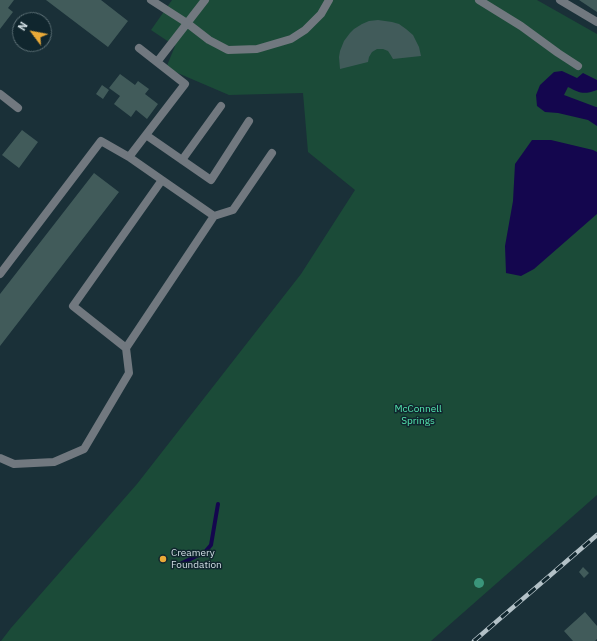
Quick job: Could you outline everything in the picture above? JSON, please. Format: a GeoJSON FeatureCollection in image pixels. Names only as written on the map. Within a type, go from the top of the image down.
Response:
{"type":"FeatureCollection","features":[{"type":"Feature","properties":{"kind":"street"},"geometry":{"type":"LineString","coordinates":[[150,0],[187,23],[209,40],[228,50],[257,49],[291,39],[305,30],[321,14],[329,0]]}},
{"type":"Feature","properties":{"kind":"street"},"geometry":{"type":"LineString","coordinates":[[157,62],[205,0]]}},
{"type":"Feature","properties":{"kind":"street"},"geometry":{"type":"LineString","coordinates":[[479,0],[578,66]]}},
{"type":"Feature","properties":{"kind":"street"},"geometry":{"type":"LineString","coordinates":[[560,0],[597,22]]}},
{"type":"Feature","properties":{"kind":"street"},"geometry":{"type":"LineString","coordinates":[[130,157],[185,84],[139,48]]}},
{"type":"Feature","properties":{"kind":"street"},"geometry":{"type":"LineString","coordinates":[[0,94],[18,108]]}},
{"type":"Feature","properties":{"kind":"street"},"geometry":{"type":"LineString","coordinates":[[182,160],[221,106]]}},
{"type":"Feature","properties":{"kind":"street"},"geometry":{"type":"LineString","coordinates":[[146,135],[211,180],[249,121]]}},
{"type":"Feature","properties":{"kind":"street"},"geometry":{"type":"LineString","coordinates":[[0,274],[101,141],[130,157],[214,216]]}},
{"type":"Feature","properties":{"kind":"street"},"geometry":{"type":"LineString","coordinates":[[0,458],[14,464],[54,462],[84,449],[129,373],[126,348],[214,216],[234,210],[272,153]]}},
{"type":"Feature","properties":{"kind":"street"},"geometry":{"type":"LineString","coordinates":[[126,348],[73,306],[162,180]]}},
{"type":"Feature","properties":{"kind":"green space","name":"McConnell Springs"},"geometry":{"type":"Polygon","coordinates":[[[172,0],[537,0],[597,34],[597,495],[431,641],[1,641],[137,484],[301,274],[355,190],[308,152],[303,93],[229,95],[166,68],[175,46],[151,30],[172,0]]]}},
{"type":"Feature","properties":{"kind":"shaded area"},"geometry":{"type":"Polygon","coordinates":[[[562,71],[577,78],[583,73],[597,80],[597,90],[582,93],[568,87],[564,95],[597,107],[597,126],[588,120],[558,113],[545,112],[537,106],[536,95],[540,85],[554,72],[562,71]]]}},
{"type":"Feature","properties":{"kind":"shaded area"},"geometry":{"type":"Polygon","coordinates":[[[532,140],[551,140],[597,152],[597,214],[534,269],[521,276],[506,273],[505,246],[513,201],[515,164],[532,140]]]}},
{"type":"Feature","properties":{"kind":"building"},"geometry":{"type":"Polygon","coordinates":[[[0,0],[14,0],[8,8],[13,12],[0,29],[0,0]]]}},
{"type":"Feature","properties":{"kind":"building"},"geometry":{"type":"Polygon","coordinates":[[[46,0],[101,0],[128,21],[108,47],[46,0]]]}},
{"type":"Feature","properties":{"kind":"building"},"geometry":{"type":"Polygon","coordinates":[[[579,0],[597,0],[597,12],[579,0]]]}},
{"type":"Feature","properties":{"kind":"building"},"geometry":{"type":"Polygon","coordinates":[[[378,20],[399,24],[406,29],[413,35],[419,47],[421,56],[393,59],[388,51],[377,49],[372,52],[368,62],[340,69],[340,51],[344,41],[350,33],[362,24],[369,21],[378,20]]]}},
{"type":"Feature","properties":{"kind":"building"},"geometry":{"type":"Polygon","coordinates":[[[120,74],[135,85],[138,81],[149,89],[145,94],[158,104],[147,119],[136,110],[131,117],[114,104],[120,96],[109,88],[120,74]]]}},
{"type":"Feature","properties":{"kind":"building"},"geometry":{"type":"Polygon","coordinates":[[[102,85],[109,90],[103,99],[96,94],[102,85]]]}},
{"type":"Feature","properties":{"kind":"building"},"geometry":{"type":"Polygon","coordinates":[[[22,130],[38,142],[19,168],[2,155],[22,130]]]}},
{"type":"Feature","properties":{"kind":"building"},"geometry":{"type":"Polygon","coordinates":[[[94,173],[119,192],[0,346],[0,294],[94,173]]]}},
{"type":"Feature","properties":{"kind":"building"},"geometry":{"type":"Polygon","coordinates":[[[583,567],[589,573],[584,578],[579,572],[583,567]]]}},
{"type":"Feature","properties":{"kind":"building"},"geometry":{"type":"Polygon","coordinates":[[[585,612],[597,626],[597,639],[595,641],[573,641],[564,631],[585,612]]]}},
{"type":"Feature","properties":{"kind":"waterway"},"geometry":{"type":"LineString","coordinates":[[180,564],[205,552],[211,545],[218,504]]}},
{"type":"Feature","properties":{"kind":"railway"},"geometry":{"type":"LineString","coordinates":[[474,641],[597,535]]}},
{"type":"Feature","properties":{"kind":"place","name":"Creamery Foundation"},"geometry":{"type":"Point","coordinates":[163,559]}}]}
